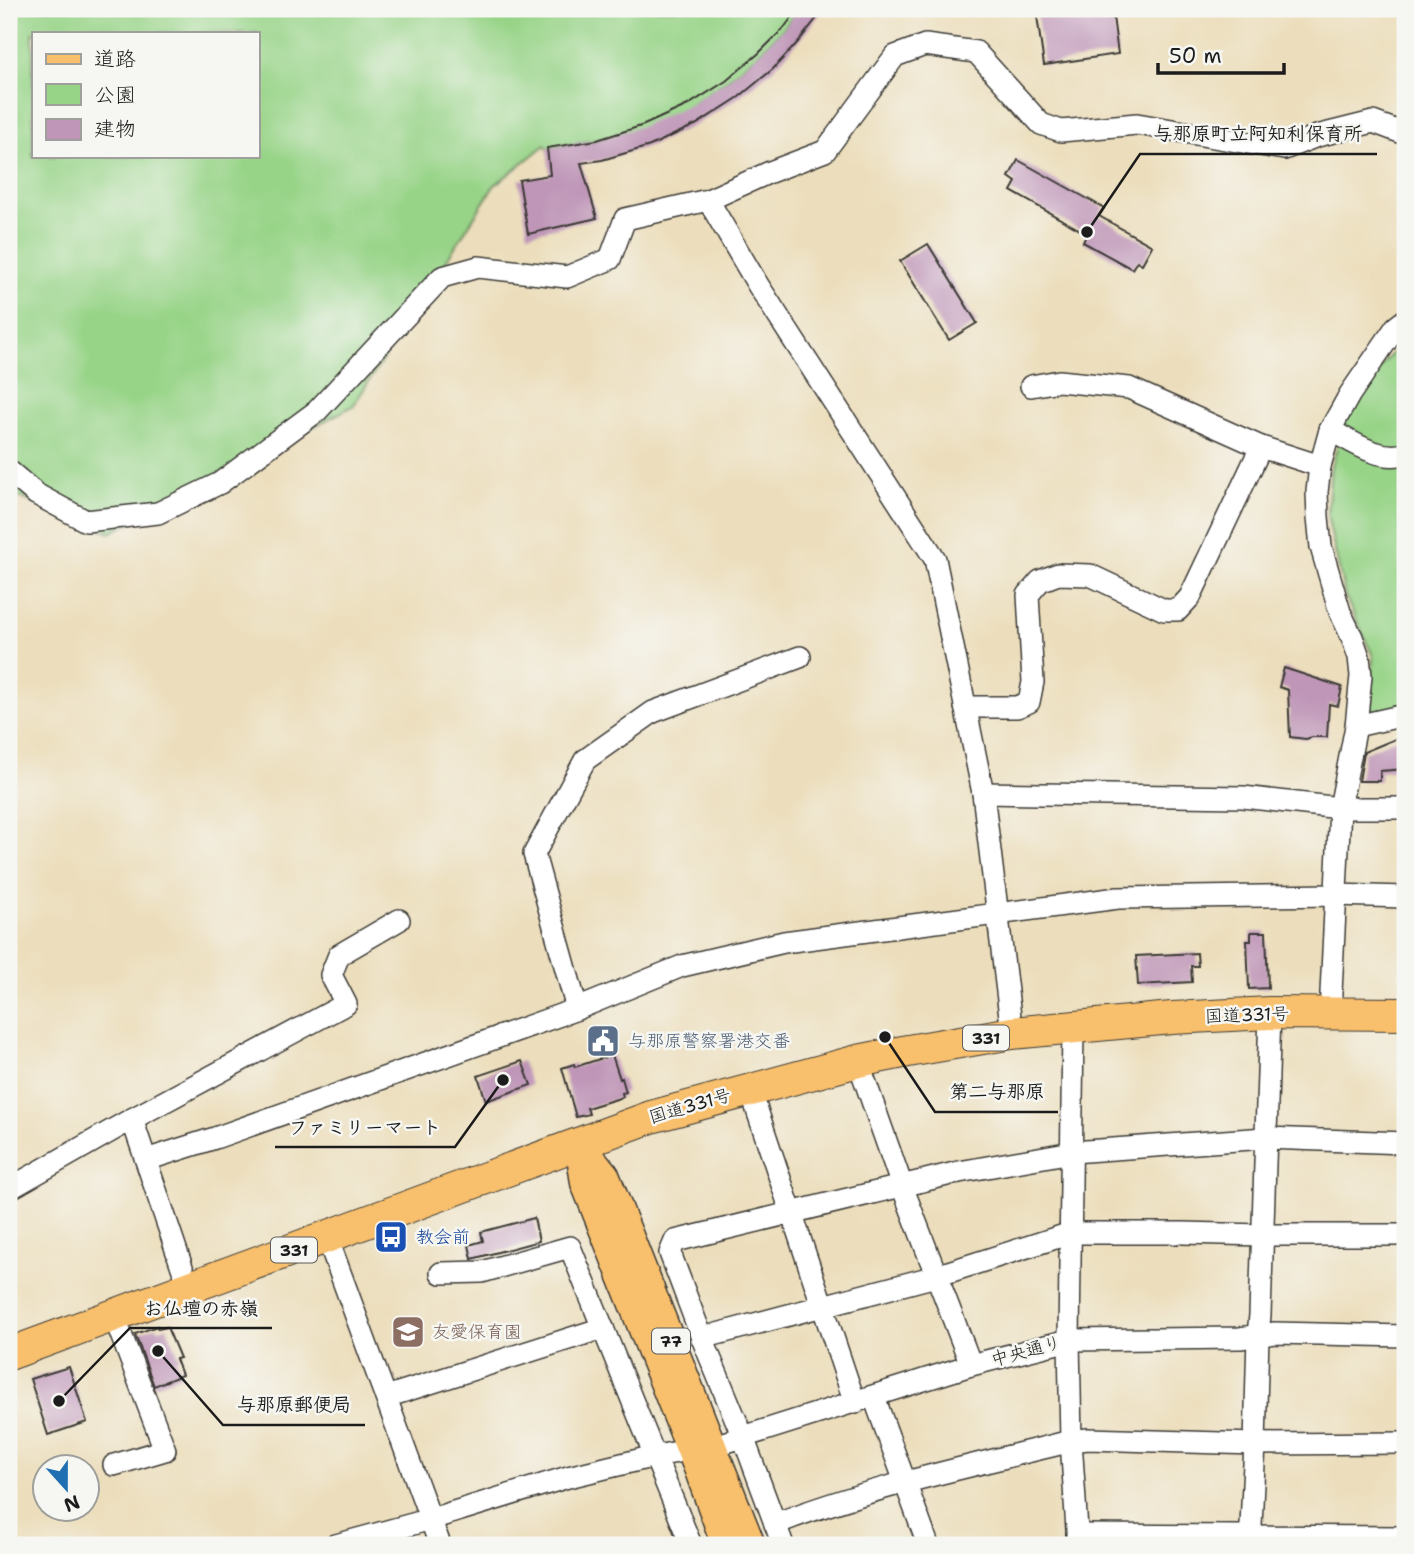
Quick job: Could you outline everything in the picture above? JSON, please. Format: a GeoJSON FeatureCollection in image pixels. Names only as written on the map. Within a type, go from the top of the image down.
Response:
{"type":"FeatureCollection","features":[{"type":"Feature","properties":{"kind":"highway","name":"国道331号"},"geometry":{"type":"LineString","coordinates":[[9,1354],[651,1116],[858,1061],[1012,1033],[1171,1018],[1270,1013],[1405,1014]]}},
{"type":"Feature","properties":{"kind":"main road","name":"77"},"geometry":{"type":"LineString","coordinates":[[579,1143],[605,1175],[701,1448],[726,1545]]}},
{"type":"Feature","properties":{"kind":"main road","name":"77"},"geometry":{"type":"LineString","coordinates":[[701,1448],[751,1545]]}},
{"type":"Feature","properties":{"kind":"street"},"geometry":{"type":"LineString","coordinates":[[9,471],[36,494],[86,520],[158,513],[220,484],[317,411],[442,277],[478,267],[568,276],[610,259],[625,219],[708,200],[770,172],[825,152],[895,56],[925,45],[976,52],[1041,124],[1061,131],[1136,124],[1284,149],[1317,136],[1373,122],[1405,134]]}},
{"type":"Feature","properties":{"kind":"street"},"geometry":{"type":"LineString","coordinates":[[708,200],[758,285],[935,559],[983,793],[1012,1033]]}},
{"type":"Feature","properties":{"kind":"street"},"geometry":{"type":"LineString","coordinates":[[1330,1013],[1340,807],[1356,726],[1362,676],[1359,657],[1340,612],[1321,547],[1317,492],[1320,466],[1331,430],[1369,365],[1396,327],[1405,320]]}},
{"type":"Feature","properties":{"kind":"street"},"geometry":{"type":"LineString","coordinates":[[1031,386],[1059,381],[1129,388],[1261,447],[1320,466]]}},
{"type":"Feature","properties":{"kind":"street"},"geometry":{"type":"LineString","coordinates":[[1331,430],[1381,455],[1405,454]]}},
{"type":"Feature","properties":{"kind":"street"},"geometry":{"type":"LineString","coordinates":[[965,707],[1017,707],[1029,702],[1033,682],[1028,595],[1040,581],[1058,574],[1090,575],[1164,610],[1178,610],[1190,597],[1261,447]]}},
{"type":"Feature","properties":{"kind":"street"},"geometry":{"type":"LineString","coordinates":[[577,1009],[534,854],[584,760],[653,712],[800,657]]}},
{"type":"Feature","properties":{"kind":"street"},"geometry":{"type":"LineString","coordinates":[[1356,726],[1405,715]]}},
{"type":"Feature","properties":{"kind":"street"},"geometry":{"type":"LineString","coordinates":[[983,793],[1243,797],[1340,807],[1405,808]]}},
{"type":"Feature","properties":{"kind":"street"},"geometry":{"type":"LineString","coordinates":[[146,1160],[228,1134],[577,1009],[682,967],[784,942],[1118,898],[1335,895],[1405,897]]}},
{"type":"Feature","properties":{"kind":"street"},"geometry":{"type":"LineString","coordinates":[[9,1189],[132,1119],[346,1004],[331,975],[339,955],[399,920]]}},
{"type":"Feature","properties":{"kind":"street"},"geometry":{"type":"LineString","coordinates":[[1250,1541],[1270,1013]]}},
{"type":"Feature","properties":{"kind":"street"},"geometry":{"type":"LineString","coordinates":[[1073,1027],[1069,1340],[1077,1540],[1250,1541],[1405,1537]]}},
{"type":"Feature","properties":{"kind":"street"},"geometry":{"type":"LineString","coordinates":[[858,1061],[902,1186],[971,1366]]}},
{"type":"Feature","properties":{"kind":"street"},"geometry":{"type":"LineString","coordinates":[[750,1089],[822,1306],[864,1400],[906,1483],[928,1545]]}},
{"type":"Feature","properties":{"kind":"street"},"geometry":{"type":"LineString","coordinates":[[132,1119],[189,1288]]}},
{"type":"Feature","properties":{"kind":"street"},"geometry":{"type":"LineString","coordinates":[[783,1545],[670,1253],[675,1241],[959,1172],[1072,1152],[1265,1138],[1405,1143]]}},
{"type":"Feature","properties":{"kind":"street"},"geometry":{"type":"LineString","coordinates":[[702,1338],[936,1276],[1071,1233],[1405,1236]]}},
{"type":"Feature","properties":{"kind":"street"},"geometry":{"type":"LineString","coordinates":[[327,1237],[440,1545]]}},
{"type":"Feature","properties":{"kind":"street"},"geometry":{"type":"LineString","coordinates":[[442,1273],[482,1272],[570,1247],[691,1545]]}},
{"type":"Feature","properties":{"kind":"street"},"geometry":{"type":"LineString","coordinates":[[114,1316],[165,1450],[114,1465]]}},
{"type":"Feature","properties":{"kind":"street"},"geometry":{"type":"LineString","coordinates":[[386,1397],[603,1328]]}},
{"type":"Feature","properties":{"kind":"street","name":"中央通り"},"geometry":{"type":"LineString","coordinates":[[336,1545],[431,1520],[568,1477],[743,1437],[971,1366],[1069,1340],[1240,1338],[1275,1334],[1405,1336]]}},
{"type":"Feature","properties":{"kind":"street"},"geometry":{"type":"LineString","coordinates":[[775,1524],[906,1483],[1071,1441],[1088,1439],[1255,1444],[1405,1443]]}},
{"type":"Feature","properties":{"kind":"green space"},"geometry":{"type":"Polygon","coordinates":[[[9,9],[798,9],[784,28],[758,54],[726,81],[654,128],[547,148],[545,145],[494,186],[353,406],[110,533],[9,493],[9,9]]]}},
{"type":"Feature","properties":{"kind":"green space"},"geometry":{"type":"Polygon","coordinates":[[[1405,339],[1405,706],[1377,714],[1371,707],[1373,656],[1345,596],[1327,515],[1331,466],[1346,420],[1379,368],[1405,339]]]}},
{"type":"Feature","properties":{"kind":"building"},"geometry":{"type":"Polygon","coordinates":[[[798,9],[824,9],[773,69],[739,97],[697,124],[650,146],[602,160],[581,163],[597,218],[528,234],[519,180],[550,175],[547,148],[597,140],[644,125],[688,105],[726,81],[758,54],[784,28],[798,9]]]}},
{"type":"Feature","properties":{"kind":"building"},"geometry":{"type":"Polygon","coordinates":[[[1036,9],[1112,9],[1118,54],[1044,65],[1036,9]]]}},
{"type":"Feature","properties":{"kind":"building"},"geometry":{"type":"Polygon","coordinates":[[[1018,160],[1104,208],[1099,216],[1152,246],[1142,264],[1137,261],[1132,269],[1083,242],[1087,234],[1011,191],[1016,182],[1009,177],[1018,160]]]}},
{"type":"Feature","properties":{"kind":"building"},"geometry":{"type":"Polygon","coordinates":[[[928,244],[977,323],[949,340],[900,261],[928,244]]]}},
{"type":"Feature","properties":{"kind":"building"},"geometry":{"type":"Polygon","coordinates":[[[1284,668],[1342,687],[1338,706],[1329,704],[1327,737],[1290,737],[1288,690],[1279,687],[1284,668]]]}},
{"type":"Feature","properties":{"kind":"building"},"geometry":{"type":"Polygon","coordinates":[[[1405,735],[1405,769],[1380,771],[1380,781],[1359,781],[1364,752],[1405,735]]]}},
{"type":"Feature","properties":{"kind":"building"},"geometry":{"type":"Polygon","coordinates":[[[1251,932],[1266,932],[1268,988],[1249,989],[1247,941],[1251,941],[1251,932]]]}},
{"type":"Feature","properties":{"kind":"building"},"geometry":{"type":"Polygon","coordinates":[[[1197,953],[1198,966],[1191,966],[1192,982],[1138,985],[1136,956],[1197,953]]]}},
{"type":"Feature","properties":{"kind":"building"},"geometry":{"type":"Polygon","coordinates":[[[612,1055],[626,1092],[622,1093],[623,1097],[587,1108],[589,1114],[576,1117],[562,1068],[574,1064],[575,1067],[612,1055]]]}},
{"type":"Feature","properties":{"kind":"building"},"geometry":{"type":"Polygon","coordinates":[[[522,1061],[531,1085],[486,1101],[478,1076],[522,1061]]]}},
{"type":"Feature","properties":{"kind":"building"},"geometry":{"type":"Polygon","coordinates":[[[534,1218],[539,1241],[472,1259],[469,1245],[483,1241],[481,1232],[534,1218]]]}},
{"type":"Feature","properties":{"kind":"building"},"geometry":{"type":"Polygon","coordinates":[[[157,1326],[158,1329],[167,1327],[180,1358],[176,1359],[182,1375],[154,1386],[135,1334],[157,1326]]]}},
{"type":"Feature","properties":{"kind":"building"},"geometry":{"type":"Polygon","coordinates":[[[69,1367],[87,1422],[48,1435],[30,1379],[69,1367]]]}},
{"type":"Feature","properties":{"kind":"place","name":"与那原町立阿知利保育所"},"geometry":{"type":"Point","coordinates":[1087,232]}},
{"type":"Feature","properties":{"kind":"place","name":"第二与那原"},"geometry":{"type":"Point","coordinates":[885,1037]}},
{"type":"Feature","properties":{"kind":"place","name":"与那原警察署港交番"},"geometry":{"type":"Point","coordinates":[603,1041]}},
{"type":"Feature","properties":{"kind":"place","name":"ファミリーマート"},"geometry":{"type":"Point","coordinates":[503,1080]}},
{"type":"Feature","properties":{"kind":"place","name":"教会前"},"geometry":{"type":"Point","coordinates":[391,1237]}},
{"type":"Feature","properties":{"kind":"place","name":"友愛保育園"},"geometry":{"type":"Point","coordinates":[408,1332]}},
{"type":"Feature","properties":{"kind":"place","name":"与那原郵便局"},"geometry":{"type":"Point","coordinates":[158,1351]}},
{"type":"Feature","properties":{"kind":"place","name":"お仏壇の赤嶺"},"geometry":{"type":"Point","coordinates":[59,1401]}}]}
